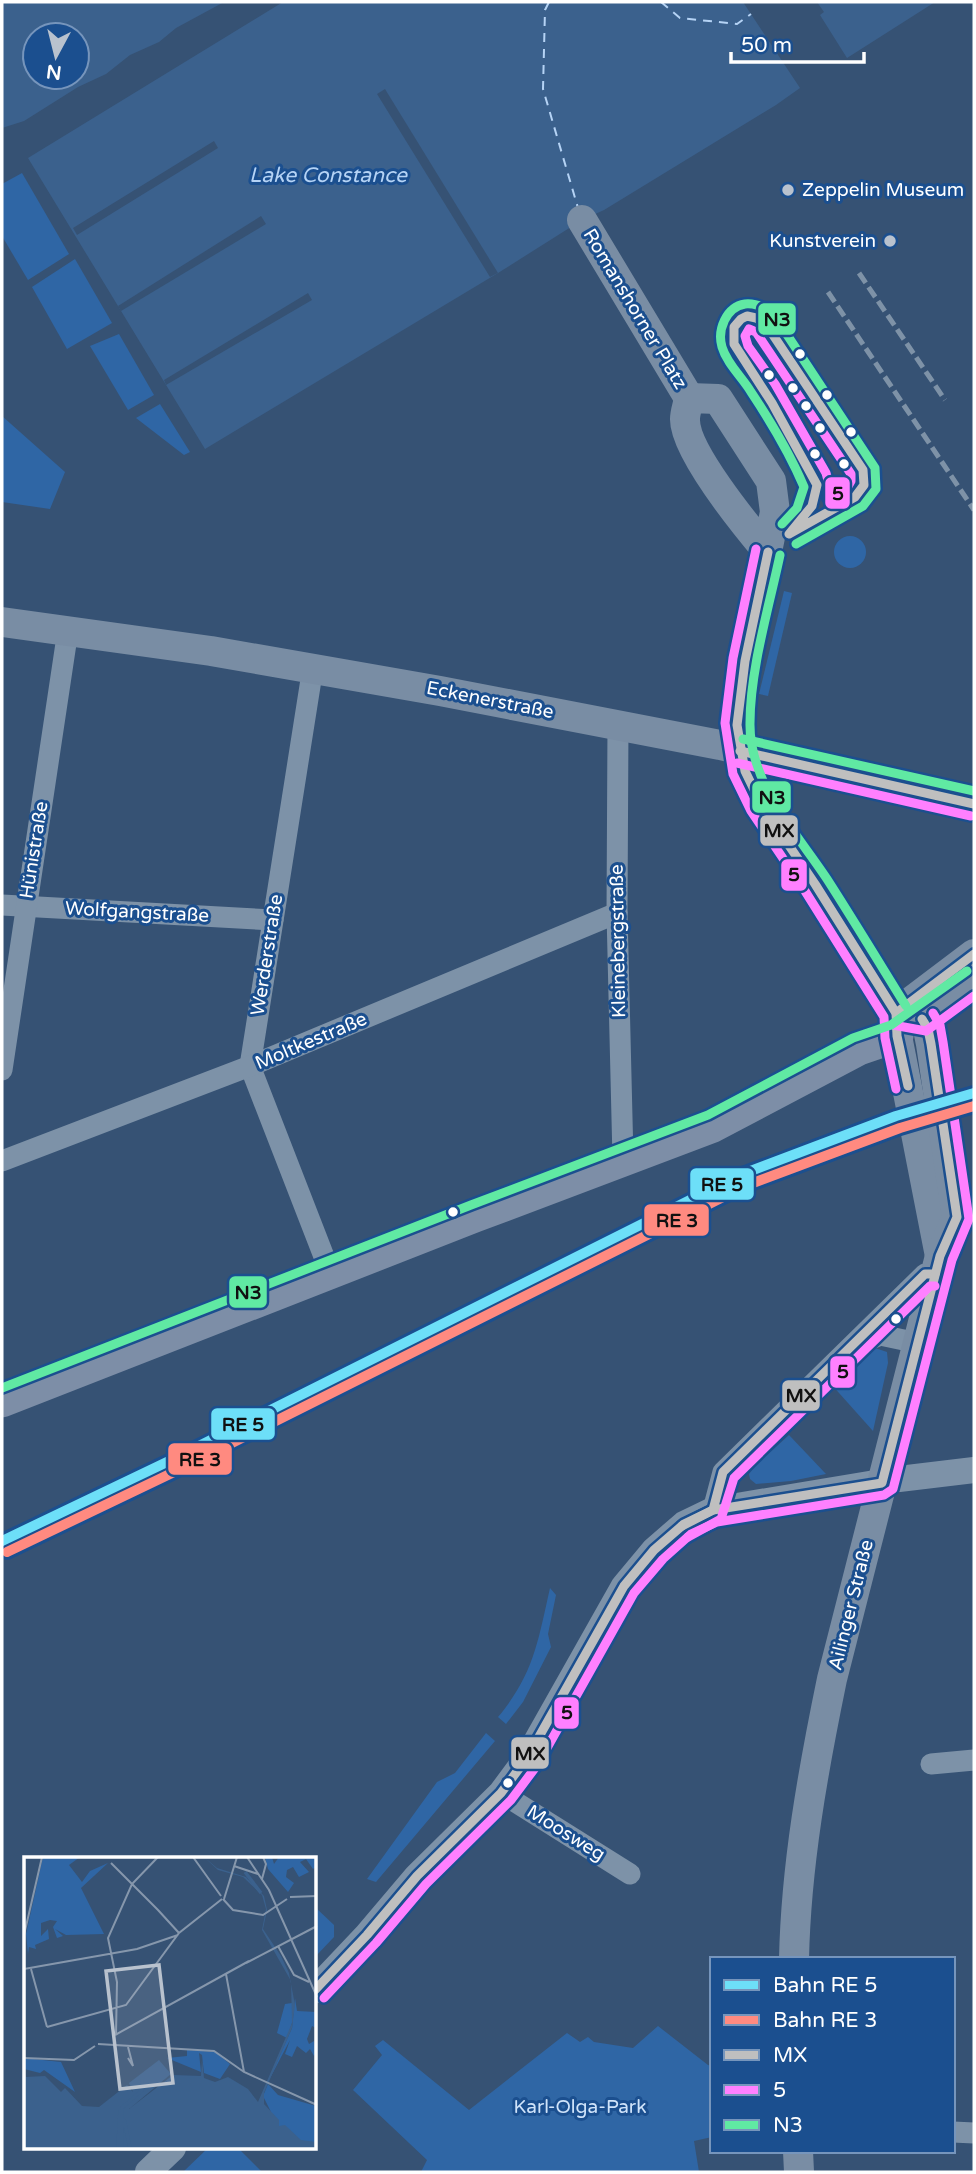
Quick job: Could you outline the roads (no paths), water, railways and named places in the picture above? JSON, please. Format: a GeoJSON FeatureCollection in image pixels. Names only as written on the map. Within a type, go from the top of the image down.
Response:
{"type":"FeatureCollection","features":[{"type":"Feature","properties":{"kind":"main road","name":"Romanshorner Platz"},"geometry":{"type":"LineString","coordinates":[[582,220],[689,398],[685,421],[691,445],[743,522],[768,552]]}},
{"type":"Feature","properties":{"kind":"main road","name":"Romanshorner Platz"},"geometry":{"type":"LineString","coordinates":[[689,398],[718,399],[771,481],[775,512],[745,661],[737,725],[740,751],[751,786],[905,1023]]}},
{"type":"Feature","properties":{"kind":"main road","name":"Eckenerstraße"},"geometry":{"type":"LineString","coordinates":[[2,622],[313,667],[618,724],[971,802]]}},
{"type":"Feature","properties":{"kind":"main road"},"geometry":{"type":"LineString","coordinates":[[905,1023],[974,954]]}},
{"type":"Feature","properties":{"kind":"main road"},"geometry":{"type":"LineString","coordinates":[[2,1401],[623,1158],[713,1126],[859,1049],[974,981]]}},
{"type":"Feature","properties":{"kind":"main road","name":"Ailinger Straße"},"geometry":{"type":"LineString","coordinates":[[794,1957],[800,1872],[818,1748],[832,1679],[938,1265],[966,1210],[928,1029],[905,1023],[938,1265]]}},
{"type":"Feature","properties":{"kind":"main road"},"geometry":{"type":"LineString","coordinates":[[798,2153],[799,2172]]}},
{"type":"Feature","properties":{"kind":"street","name":"Hünistraße"},"geometry":{"type":"LineString","coordinates":[[2,1070],[68,630]]}},
{"type":"Feature","properties":{"kind":"street","name":"Werderstraße"},"geometry":{"type":"LineString","coordinates":[[313,667],[250,1066],[330,1272]]}},
{"type":"Feature","properties":{"kind":"street","name":"Kleinebergstraße"},"geometry":{"type":"LineString","coordinates":[[618,724],[617,912],[623,1158]]}},
{"type":"Feature","properties":{"kind":"street","name":"Wolfgangstraße"},"geometry":{"type":"LineString","coordinates":[[2,905],[272,920]]}},
{"type":"Feature","properties":{"kind":"street","name":"Moltkestraße"},"geometry":{"type":"LineString","coordinates":[[2,1161],[250,1066],[617,912]]}},
{"type":"Feature","properties":{"kind":"street"},"geometry":{"type":"LineString","coordinates":[[713,1510],[723,1472],[846,1349],[925,1274],[938,1265]]}},
{"type":"Feature","properties":{"kind":"street"},"geometry":{"type":"LineString","coordinates":[[846,1349],[880,1335],[918,1343]]}},
{"type":"Feature","properties":{"kind":"street"},"geometry":{"type":"LineString","coordinates":[[317,1988],[417,1876],[500,1794],[527,1758],[624,1586],[654,1550],[684,1524],[713,1510],[974,1470]]}},
{"type":"Feature","properties":{"kind":"street"},"geometry":{"type":"LineString","coordinates":[[931,1764],[974,1760]]}},
{"type":"Feature","properties":{"kind":"street","name":"Moosweg"},"geometry":{"type":"LineString","coordinates":[[500,1794],[630,1874]]}},
{"type":"Feature","properties":{"kind":"street"},"geometry":{"type":"LineString","coordinates":[[955,2132],[974,2133]]}},
{"type":"Feature","properties":{"kind":"street"},"geometry":{"type":"LineString","coordinates":[[148,2172],[171,2150]]}},
{"type":"Feature","properties":{"kind":"water"},"geometry":{"type":"Polygon","coordinates":[[[2,2],[224,2],[176,28],[159,42],[130,55],[106,74],[91,81],[91,21],[21,21],[21,91],[72,91],[24,121],[2,128],[2,2]]]}},
{"type":"Feature","properties":{"kind":"water","name":"Lake Constance"},"geometry":{"type":"Polygon","coordinates":[[[283,2],[743,2],[800,88],[604,210],[582,220],[205,449],[28,158],[283,2]]]}},
{"type":"Feature","properties":{"kind":"water"},"geometry":{"type":"Polygon","coordinates":[[[817,2],[935,2],[847,58],[820,15],[824,12],[817,2]]]}},
{"type":"Feature","properties":{"kind":"railway"},"geometry":{"type":"LineString","coordinates":[[859,273],[945,400]]}},
{"type":"Feature","properties":{"kind":"railway"},"geometry":{"type":"LineString","coordinates":[[828,292],[974,510]]}},
{"type":"Feature","properties":{"kind":"place","name":"Zeppelin Museum"},"geometry":{"type":"Point","coordinates":[788,190]}},
{"type":"Feature","properties":{"kind":"place","name":"Kunstverein"},"geometry":{"type":"Point","coordinates":[890,241]}},
{"type":"Feature","properties":{"kind":"park label","name":"Karl-Olga-Park"},"geometry":{"type":"Point","coordinates":[580,2107]}}]}
